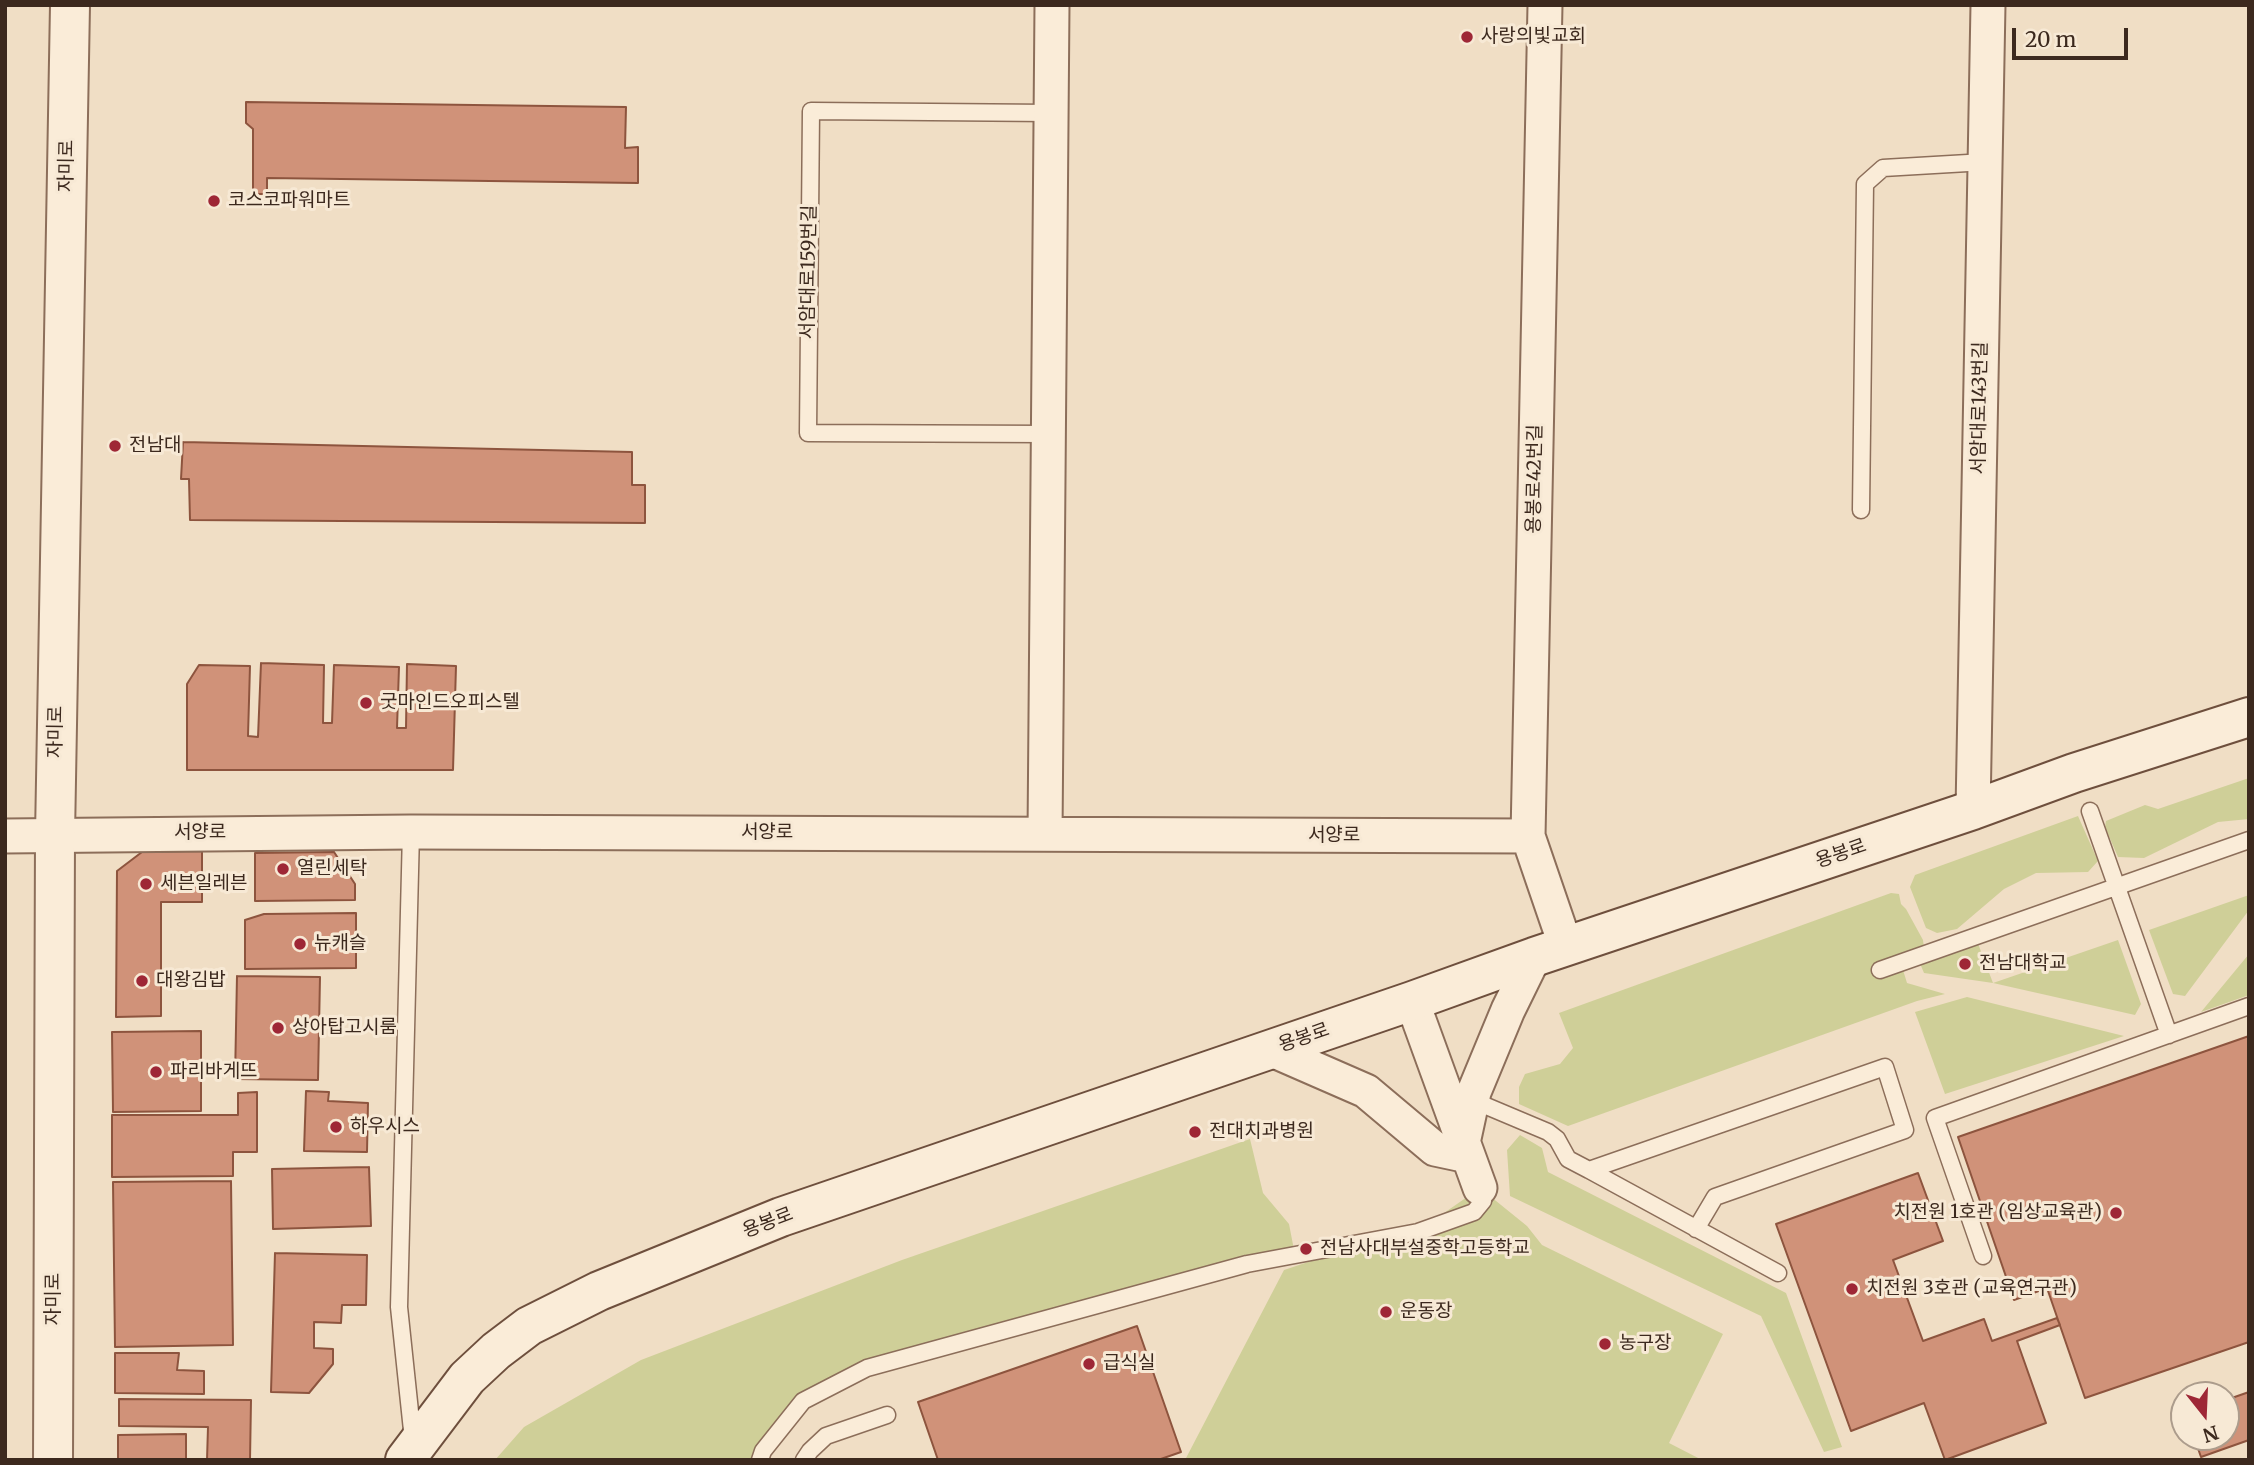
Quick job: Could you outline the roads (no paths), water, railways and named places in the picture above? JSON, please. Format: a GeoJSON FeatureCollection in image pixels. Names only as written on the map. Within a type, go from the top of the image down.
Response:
{"type":"FeatureCollection","features":[{"type":"Feature","properties":{"kind":"main road","name":"자미로"},"geometry":{"type":"LineString","coordinates":[[53,1460],[55,835],[70,5]]}},
{"type":"Feature","properties":{"kind":"main road","name":"용봉로"},"geometry":{"type":"LineString","coordinates":[[410,1454],[467,1378],[529,1326],[598,1291],[780,1217],[1272,1050],[1550,952],[1973,810],[2074,773],[2249,717]]}},
{"type":"Feature","properties":{"kind":"street"},"geometry":{"type":"LineString","coordinates":[[1045,834],[1052,5]]}},
{"type":"Feature","properties":{"kind":"street","name":"용봉로42번길"},"geometry":{"type":"LineString","coordinates":[[1545,5],[1528,836],[1550,952]]}},
{"type":"Feature","properties":{"kind":"street","name":"서암대로143번길"},"geometry":{"type":"LineString","coordinates":[[1973,810],[1988,5]]}},
{"type":"Feature","properties":{"kind":"street","name":"서양로"},"geometry":{"type":"LineString","coordinates":[[5,835],[411,832],[1528,836]]}},
{"type":"Feature","properties":{"kind":"street"},"geometry":{"type":"LineString","coordinates":[[1466,1149],[1472,1100],[1508,1010],[1550,952]]}},
{"type":"Feature","properties":{"kind":"street"},"geometry":{"type":"LineString","coordinates":[[1412,1001],[1480,1188]]}},
{"type":"Feature","properties":{"kind":"street"},"geometry":{"type":"LineString","coordinates":[[1272,1050],[1366,1091],[1435,1149],[1466,1149]]}},
{"type":"Feature","properties":{"kind":"lane","name":"서암대로159번길"},"geometry":{"type":"LineString","coordinates":[[1048,434],[808,433],[810,205],[811,111],[1051,113]]}},
{"type":"Feature","properties":{"kind":"lane"},"geometry":{"type":"LineString","coordinates":[[1861,510],[1865,184],[1883,168],[1985,162]]}},
{"type":"Feature","properties":{"kind":"lane"},"geometry":{"type":"LineString","coordinates":[[2090,811],[2169,1035]]}},
{"type":"Feature","properties":{"kind":"lane","name":"용봉로"},"geometry":{"type":"LineString","coordinates":[[410,1454],[399,1307],[411,832]]}},
{"type":"Feature","properties":{"kind":"lane"},"geometry":{"type":"LineString","coordinates":[[1880,970],[2249,840]]}},
{"type":"Feature","properties":{"kind":"lane"},"geometry":{"type":"LineString","coordinates":[[1983,1256],[1935,1118],[2249,1006]]}},
{"type":"Feature","properties":{"kind":"lane"},"geometry":{"type":"LineString","coordinates":[[1589,1170],[1885,1067],[1905,1130],[1715,1197],[1696,1229]]}},
{"type":"Feature","properties":{"kind":"lane"},"geometry":{"type":"LineString","coordinates":[[1472,1100],[1548,1132],[1557,1139],[1568,1159],[1778,1273]]}},
{"type":"Feature","properties":{"kind":"lane"},"geometry":{"type":"LineString","coordinates":[[760,1460],[763,1451],[803,1401],[867,1368],[1247,1264],[1418,1232],[1474,1212],[1483,1201],[1480,1188]]}},
{"type":"Feature","properties":{"kind":"lane"},"geometry":{"type":"LineString","coordinates":[[804,1460],[826,1436],[887,1415]]}},
{"type":"Feature","properties":{"kind":"place","name":"사랑의빛교회"},"geometry":{"type":"Point","coordinates":[1467,37]}},
{"type":"Feature","properties":{"kind":"place","name":"코스코파워마트"},"geometry":{"type":"Point","coordinates":[214,201]}},
{"type":"Feature","properties":{"kind":"place","name":"전남대"},"geometry":{"type":"Point","coordinates":[115,446]}},
{"type":"Feature","properties":{"kind":"place","name":"굿마인드오피스텔"},"geometry":{"type":"Point","coordinates":[366,703]}},
{"type":"Feature","properties":{"kind":"place","name":"열린세탁"},"geometry":{"type":"Point","coordinates":[283,869]}},
{"type":"Feature","properties":{"kind":"place","name":"세븐일레븐"},"geometry":{"type":"Point","coordinates":[146,884]}},
{"type":"Feature","properties":{"kind":"place","name":"뉴캐슬"},"geometry":{"type":"Point","coordinates":[300,944]}},
{"type":"Feature","properties":{"kind":"place","name":"전남대학교"},"geometry":{"type":"Point","coordinates":[1965,964]}},
{"type":"Feature","properties":{"kind":"place","name":"대왕김밥"},"geometry":{"type":"Point","coordinates":[142,981]}},
{"type":"Feature","properties":{"kind":"place","name":"상아탑고시룸"},"geometry":{"type":"Point","coordinates":[278,1028]}},
{"type":"Feature","properties":{"kind":"place","name":"파리바게뜨"},"geometry":{"type":"Point","coordinates":[156,1072]}},
{"type":"Feature","properties":{"kind":"place","name":"하우시스"},"geometry":{"type":"Point","coordinates":[336,1127]}},
{"type":"Feature","properties":{"kind":"place","name":"전대치과병원"},"geometry":{"type":"Point","coordinates":[1195,1132]}},
{"type":"Feature","properties":{"kind":"place","name":"치전원 1호관 (임상교육관)"},"geometry":{"type":"Point","coordinates":[2116,1213]}},
{"type":"Feature","properties":{"kind":"place","name":"전남사대부설중학고등학교"},"geometry":{"type":"Point","coordinates":[1306,1249]}},
{"type":"Feature","properties":{"kind":"place","name":"치전원 3호관 (교육연구관)"},"geometry":{"type":"Point","coordinates":[1852,1289]}},
{"type":"Feature","properties":{"kind":"place","name":"운동장"},"geometry":{"type":"Point","coordinates":[1386,1312]}},
{"type":"Feature","properties":{"kind":"place","name":"농구장"},"geometry":{"type":"Point","coordinates":[1605,1344]}},
{"type":"Feature","properties":{"kind":"place","name":"급식실"},"geometry":{"type":"Point","coordinates":[1089,1364]}}]}
